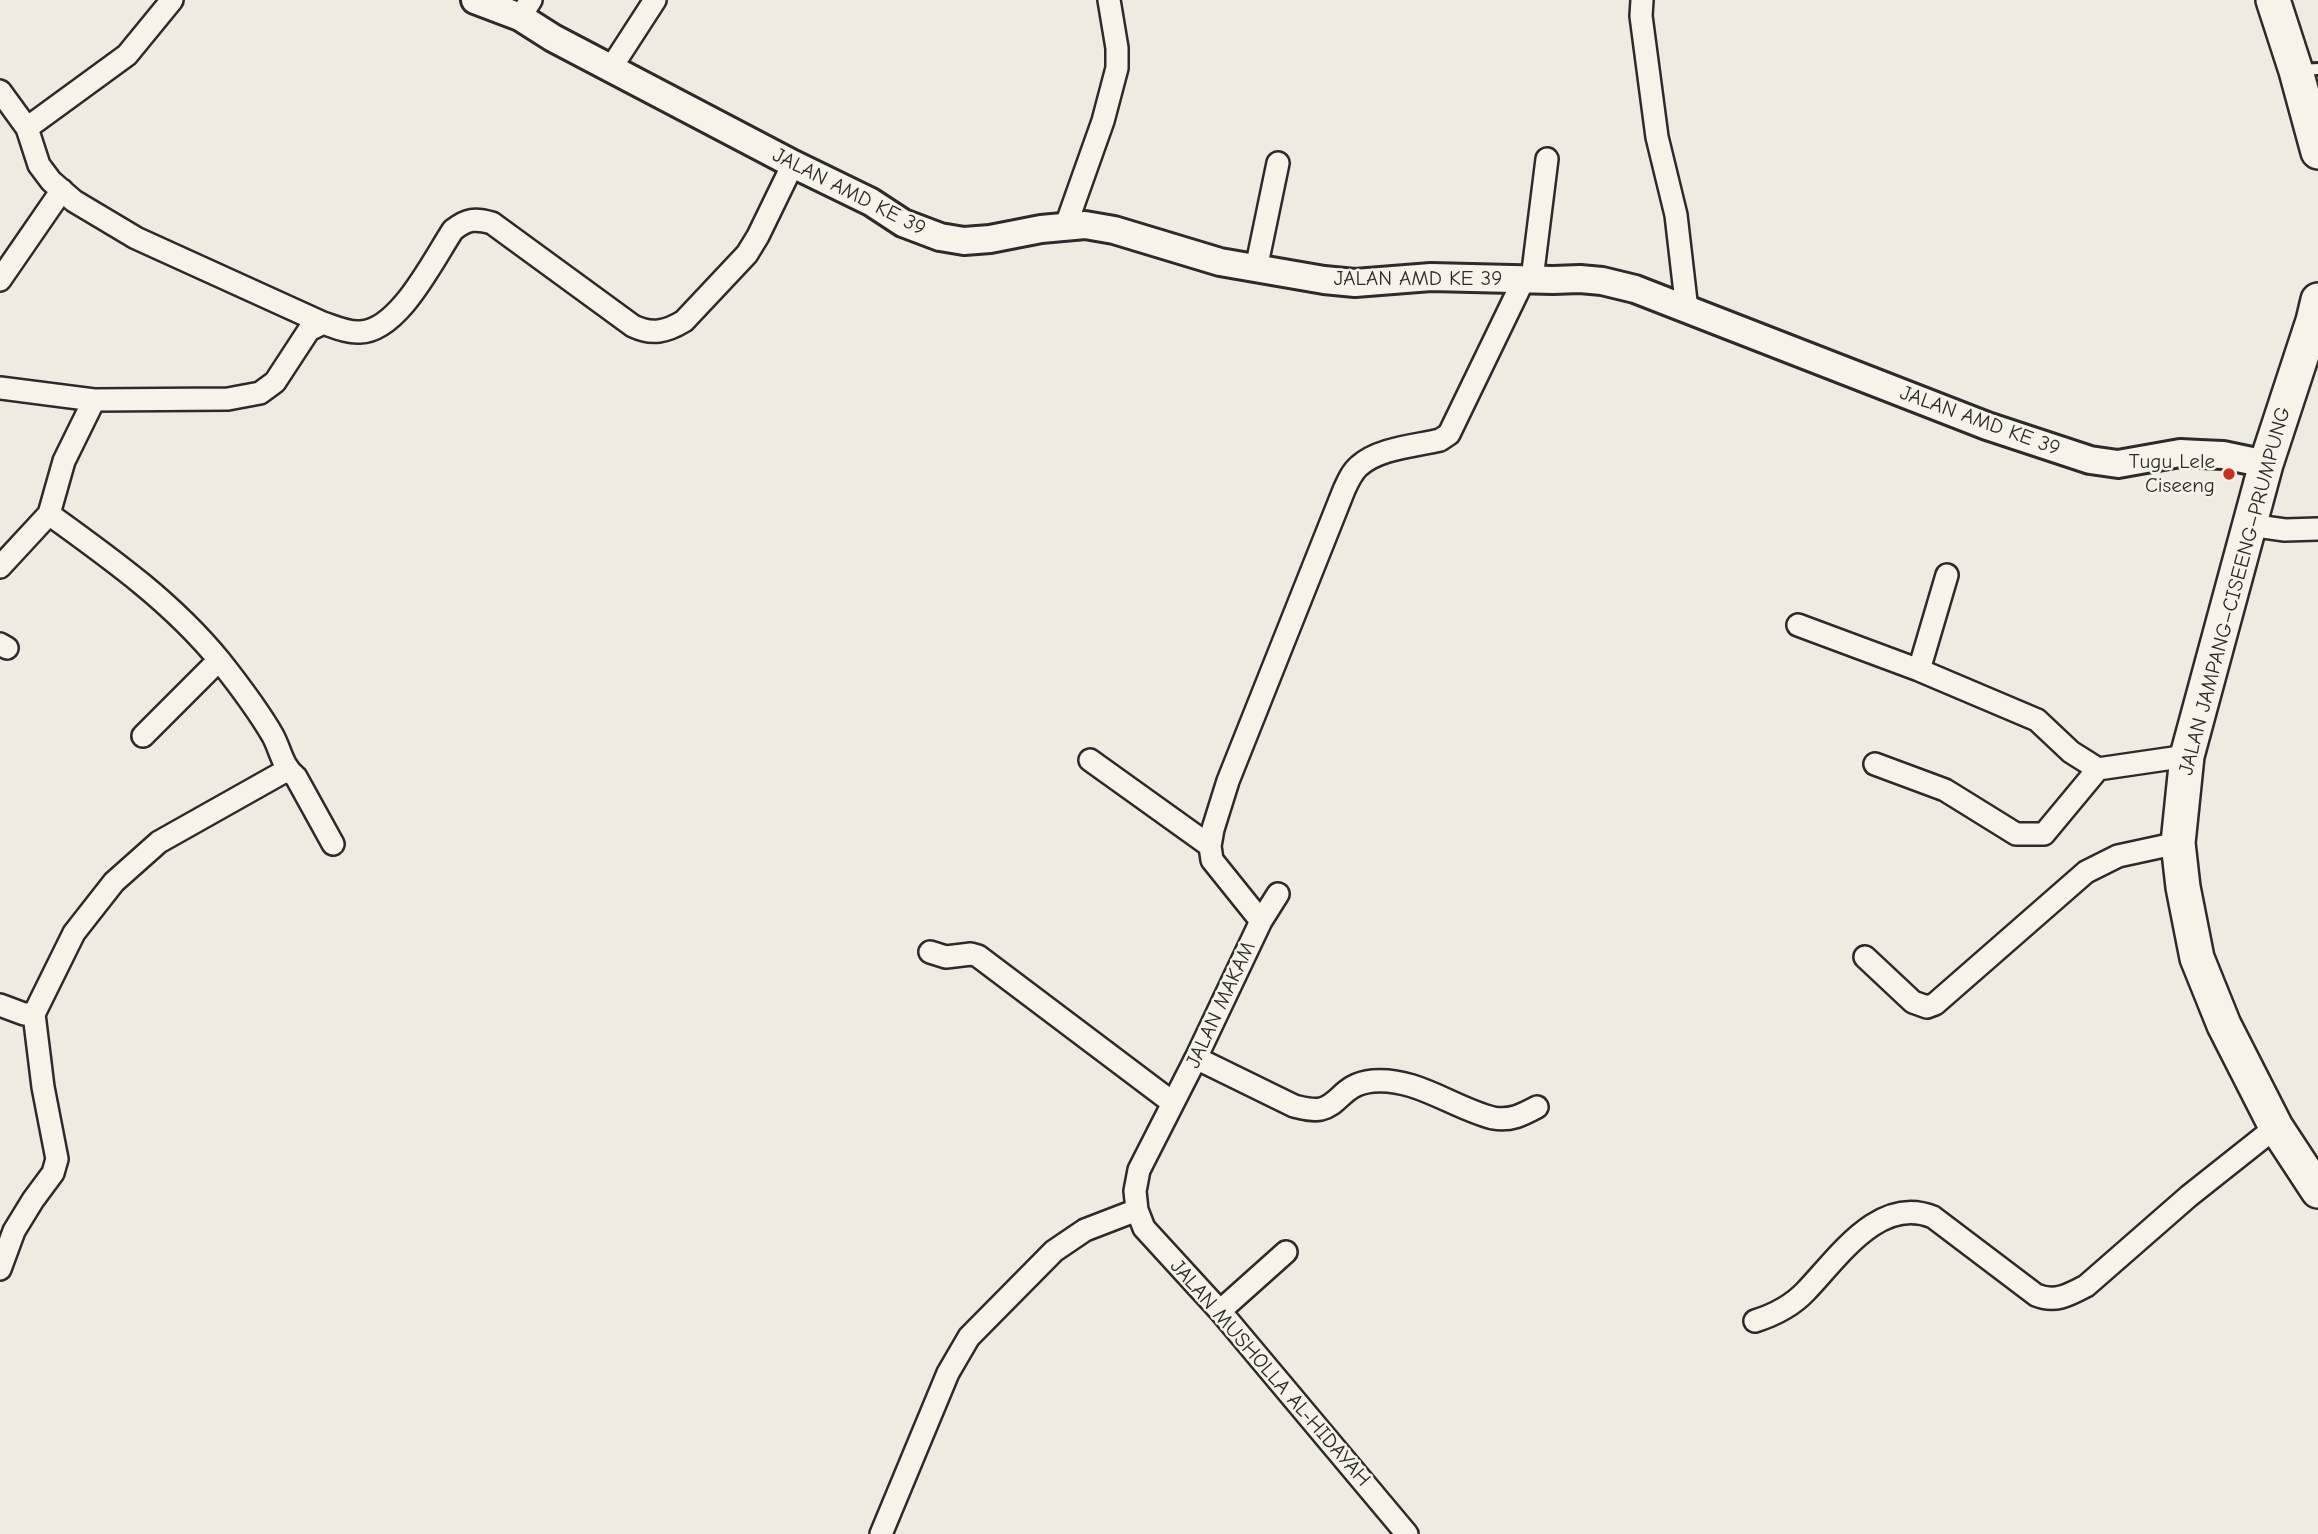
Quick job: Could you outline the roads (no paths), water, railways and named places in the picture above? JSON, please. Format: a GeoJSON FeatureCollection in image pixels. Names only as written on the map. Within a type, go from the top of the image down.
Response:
{"type":"FeatureCollection","features":[{"type":"Feature","properties":{"kind":"main road"},"geometry":{"type":"LineString","coordinates":[[2273,0],[2307,70],[2318,152]]}},
{"type":"Feature","properties":{"kind":"main road","name":"JALAN JAMPANG–CISEENG–PRUMPUNG"},"geometry":{"type":"LineString","coordinates":[[2316,315],[2266,464],[2187,756],[2178,843],[2183,887],[2197,958],[2224,1025],[2276,1127],[2318,1191]]}},
{"type":"Feature","properties":{"kind":"street"},"geometry":{"type":"LineString","coordinates":[[27,128],[127,55],[172,0]]}},
{"type":"Feature","properties":{"kind":"street","name":"JALAN AMD KE 39"},"geometry":{"type":"LineString","coordinates":[[475,0],[525,8],[553,38],[793,164],[872,202],[903,223],[940,237],[964,241],[990,239],[1041,229],[1085,225],[1114,230],[1220,262],[1356,283],[1431,277],[1602,281],[1635,289],[1987,426],[2090,460],[2118,464],[2180,453],[2224,455],[2266,464]]}},
{"type":"Feature","properties":{"kind":"street"},"geometry":{"type":"LineString","coordinates":[[611,68],[655,0]]}},
{"type":"Feature","properties":{"kind":"street"},"geometry":{"type":"LineString","coordinates":[[1065,228],[1102,121],[1117,68],[1117,48],[1109,0]]}},
{"type":"Feature","properties":{"kind":"street"},"geometry":{"type":"LineString","coordinates":[[1642,0],[1641,16],[1657,137],[1676,215],[1687,310]]}},
{"type":"Feature","properties":{"kind":"street"},"geometry":{"type":"LineString","coordinates":[[0,92],[27,128],[39,164],[51,181],[93,214],[136,238],[323,323],[342,330],[360,332],[374,330],[399,312],[453,230],[465,221],[477,218],[492,223],[633,326],[644,331],[672,329],[684,321],[747,254],[793,164]]}},
{"type":"Feature","properties":{"kind":"street"},"geometry":{"type":"LineString","coordinates":[[1090,760],[1210,846],[1228,781],[1351,475],[1360,464],[1373,457],[1440,440],[1449,434],[1528,279],[1547,159]]}},
{"type":"Feature","properties":{"kind":"street"},"geometry":{"type":"LineString","coordinates":[[1256,269],[1279,163]]}},
{"type":"Feature","properties":{"kind":"street"},"geometry":{"type":"LineString","coordinates":[[0,280],[62,190]]}},
{"type":"Feature","properties":{"kind":"street"},"geometry":{"type":"LineString","coordinates":[[0,388],[94,400],[228,399],[260,393],[275,382],[309,330],[323,323]]}},
{"type":"Feature","properties":{"kind":"street"},"geometry":{"type":"LineString","coordinates":[[0,567],[49,514],[64,461],[94,400]]}},
{"type":"Feature","properties":{"kind":"street"},"geometry":{"type":"LineString","coordinates":[[49,514],[153,593],[219,660],[273,737],[287,770],[296,777],[333,844]]}},
{"type":"Feature","properties":{"kind":"street"},"geometry":{"type":"LineString","coordinates":[[2249,526],[2296,531],[2318,529]]}},
{"type":"Feature","properties":{"kind":"street"},"geometry":{"type":"LineString","coordinates":[[1919,670],[1947,575]]}},
{"type":"Feature","properties":{"kind":"street"},"geometry":{"type":"LineString","coordinates":[[1798,625],[1919,670],[2037,720],[2071,751],[2098,769]]}},
{"type":"Feature","properties":{"kind":"street"},"geometry":{"type":"LineString","coordinates":[[143,736],[219,660]]}},
{"type":"Feature","properties":{"kind":"street"},"geometry":{"type":"LineString","coordinates":[[1875,764],[1945,790],[2016,834],[2044,834],[2098,769],[2187,756]]}},
{"type":"Feature","properties":{"kind":"street"},"geometry":{"type":"LineString","coordinates":[[0,1269],[14,1231],[53,1173],[57,1159],[43,1087],[34,1014],[74,933],[114,882],[159,842],[287,770]]}},
{"type":"Feature","properties":{"kind":"street"},"geometry":{"type":"LineString","coordinates":[[1865,957],[1913,1002],[1927,1007],[1935,1004],[2085,872],[2118,856],[2178,843]]}},
{"type":"Feature","properties":{"kind":"street","name":"JALAN MAKAM"},"geometry":{"type":"LineString","coordinates":[[1136,1210],[1135,1191],[1139,1170],[1261,921],[1212,860],[1210,846]]}},
{"type":"Feature","properties":{"kind":"street"},"geometry":{"type":"LineString","coordinates":[[1261,921],[1278,894]]}},
{"type":"Feature","properties":{"kind":"street"},"geometry":{"type":"LineString","coordinates":[[930,952],[946,957],[971,954],[978,956],[1173,1103]]}},
{"type":"Feature","properties":{"kind":"street"},"geometry":{"type":"LineString","coordinates":[[0,1005],[24,1014],[34,1014]]}},
{"type":"Feature","properties":{"kind":"street"},"geometry":{"type":"LineString","coordinates":[[1196,1058],[1294,1107],[1307,1109],[1320,1110],[1352,1086],[1376,1080],[1423,1089],[1479,1115],[1493,1118],[1515,1118],[1537,1107]]}},
{"type":"Feature","properties":{"kind":"street"},"geometry":{"type":"LineString","coordinates":[[1755,1321],[1776,1314],[1805,1293],[1840,1251],[1884,1218],[1910,1212],[1921,1212],[1933,1217],[2036,1295],[2055,1300],[2070,1295],[2086,1286],[2189,1196],[2276,1127]]}},
{"type":"Feature","properties":{"kind":"street"},"geometry":{"type":"LineString","coordinates":[[881,1534],[948,1373],[969,1337],[1054,1251],[1085,1230],[1136,1210]]}},
{"type":"Feature","properties":{"kind":"street","name":"JALAN MUSHOLLA AL-HIDAYAH"},"geometry":{"type":"LineString","coordinates":[[1136,1210],[1144,1228],[1220,1311],[1407,1534]]}},
{"type":"Feature","properties":{"kind":"street"},"geometry":{"type":"LineString","coordinates":[[1220,1311],[1286,1252]]}},
{"type":"Feature","properties":{"kind":"place","name":"Tugu Lele Ciseeng"},"geometry":{"type":"Point","coordinates":[2229,474]}}]}
